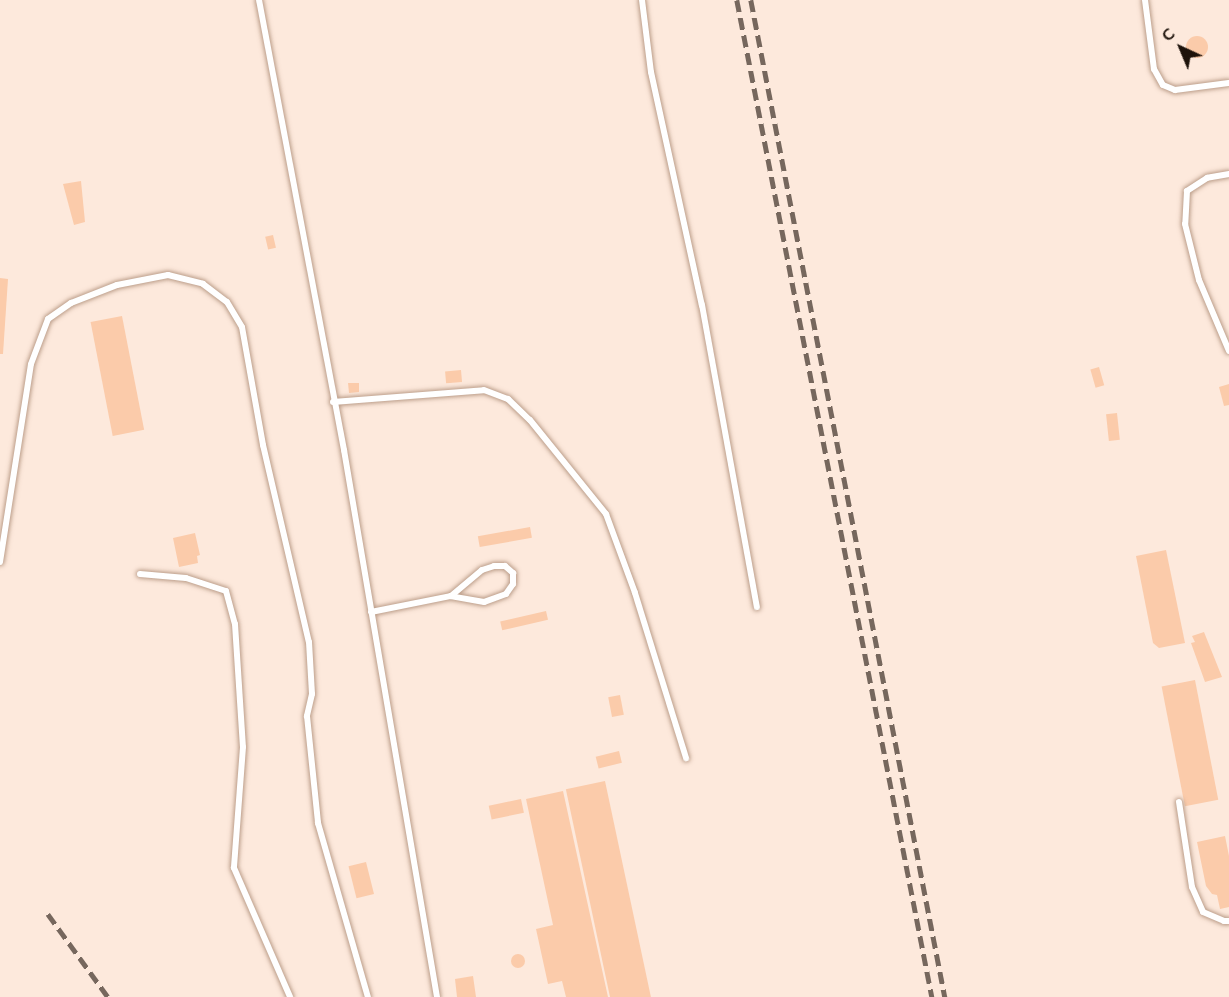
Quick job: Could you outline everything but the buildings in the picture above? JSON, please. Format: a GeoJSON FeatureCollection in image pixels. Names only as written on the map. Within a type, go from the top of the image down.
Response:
{"type":"FeatureCollection","features":[{"type":"Feature","properties":{"kind":"lane"},"geometry":{"type":"LineString","coordinates":[[259,0],[371,612],[438,997]]}},
{"type":"Feature","properties":{"kind":"lane"},"geometry":{"type":"LineString","coordinates":[[642,0],[651,72],[702,304],[758,607]]}},
{"type":"Feature","properties":{"kind":"lane"},"geometry":{"type":"LineString","coordinates":[[1145,0],[1154,69],[1163,85],[1175,90],[1229,83]]}},
{"type":"Feature","properties":{"kind":"lane"},"geometry":{"type":"LineString","coordinates":[[1229,174],[1207,178],[1187,191],[1185,224],[1199,280],[1229,351]]}},
{"type":"Feature","properties":{"kind":"lane"},"geometry":{"type":"LineString","coordinates":[[0,562],[31,364],[48,319],[71,303],[117,285],[168,275],[204,284],[227,302],[242,327],[263,445],[309,642],[312,694],[307,716],[318,823],[368,997]]}},
{"type":"Feature","properties":{"kind":"lane"},"geometry":{"type":"LineString","coordinates":[[333,402],[484,390],[508,399],[530,420],[606,514],[635,592],[686,758]]}},
{"type":"Feature","properties":{"kind":"lane"},"geometry":{"type":"LineString","coordinates":[[371,612],[452,596],[468,601],[491,600],[506,594],[513,584],[513,573],[506,566],[482,570],[452,596]]}},
{"type":"Feature","properties":{"kind":"lane"},"geometry":{"type":"LineString","coordinates":[[140,574],[186,578],[226,591],[235,624],[243,747],[234,868],[290,997]]}},
{"type":"Feature","properties":{"kind":"lane"},"geometry":{"type":"LineString","coordinates":[[1179,802],[1192,887],[1203,912],[1229,921]]}},
{"type":"Feature","properties":{"kind":"railway"},"geometry":{"type":"LineString","coordinates":[[737,0],[932,997]]}},
{"type":"Feature","properties":{"kind":"railway"},"geometry":{"type":"LineString","coordinates":[[751,0],[945,997]]}},
{"type":"Feature","properties":{"kind":"railway"},"geometry":{"type":"LineString","coordinates":[[48,914],[108,997]]}}]}
